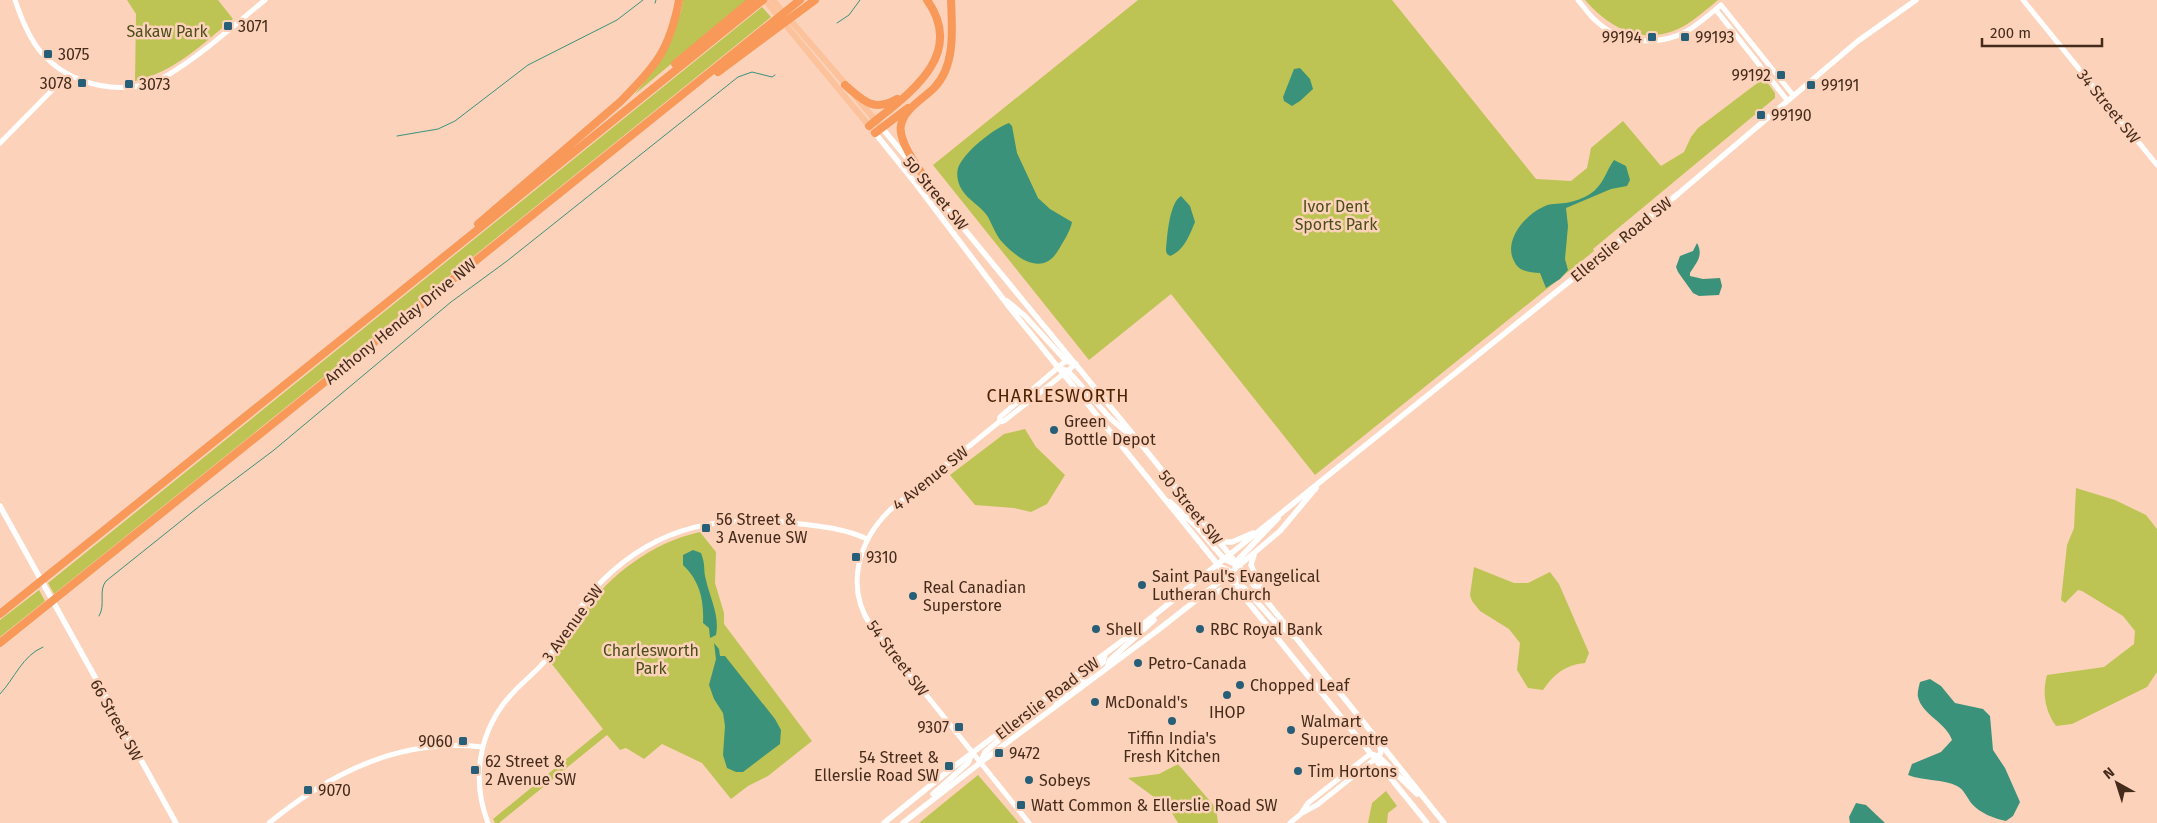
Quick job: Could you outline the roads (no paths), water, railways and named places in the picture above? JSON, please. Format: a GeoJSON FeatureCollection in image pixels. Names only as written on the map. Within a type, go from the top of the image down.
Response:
{"type":"FeatureCollection","features":[{"type":"Feature","properties":{"kind":"highway"},"geometry":{"type":"LineString","coordinates":[[456,246],[489,213],[620,102],[638,84],[651,69],[668,43],[679,0]]}},
{"type":"Feature","properties":{"kind":"highway"},"geometry":{"type":"LineString","coordinates":[[601,130],[614,116],[752,0]]}},
{"type":"Feature","properties":{"kind":"highway","name":"Anthony Henday Drive NW"},"geometry":{"type":"LineString","coordinates":[[0,614],[764,0]]}},
{"type":"Feature","properties":{"kind":"highway","name":"Anthony Henday Drive NW"},"geometry":{"type":"LineString","coordinates":[[0,643],[800,0]]}},
{"type":"Feature","properties":{"kind":"highway"},"geometry":{"type":"LineString","coordinates":[[653,118],[815,0]]}},
{"type":"Feature","properties":{"kind":"highway"},"geometry":{"type":"LineString","coordinates":[[872,123],[913,89],[931,68],[936,57],[939,44],[938,19],[927,0]]}},
{"type":"Feature","properties":{"kind":"highway"},"geometry":{"type":"LineString","coordinates":[[935,192],[902,141],[900,125],[910,109],[935,87],[947,66],[951,42],[951,0]]}},
{"type":"Feature","properties":{"kind":"highway"},"geometry":{"type":"LineString","coordinates":[[845,85],[866,102],[875,106],[890,103],[913,89]]}},
{"type":"Feature","properties":{"kind":"highway"},"geometry":{"type":"LineString","coordinates":[[878,130],[935,87]]}},
{"type":"Feature","properties":{"kind":"main road"},"geometry":{"type":"LineString","coordinates":[[764,0],[798,35]]}},
{"type":"Feature","properties":{"kind":"main road"},"geometry":{"type":"LineString","coordinates":[[773,0],[798,35]]}},
{"type":"Feature","properties":{"kind":"main road","name":"Ellerslie Road SW"},"geometry":{"type":"LineString","coordinates":[[884,823],[972,753],[1165,607],[1678,194],[1858,41],[1916,0]]}},
{"type":"Feature","properties":{"kind":"main road","name":"50 Street SW"},"geometry":{"type":"LineString","coordinates":[[798,35],[845,85],[872,123]]}},
{"type":"Feature","properties":{"kind":"main road","name":"50 Street SW"},"geometry":{"type":"LineString","coordinates":[[798,35],[878,130],[935,192],[1068,360]]}},
{"type":"Feature","properties":{"kind":"main road","name":"50 Street SW"},"geometry":{"type":"LineString","coordinates":[[878,130],[1000,296],[1058,368]]}},
{"type":"Feature","properties":{"kind":"main road"},"geometry":{"type":"LineString","coordinates":[[1000,296],[1025,316],[1068,360],[1076,364]]}},
{"type":"Feature","properties":{"kind":"main road","name":"50 Street SW"},"geometry":{"type":"LineString","coordinates":[[1076,364],[1219,542],[1227,557],[1236,564],[1272,607],[1444,823]]}},
{"type":"Feature","properties":{"kind":"main road"},"geometry":{"type":"LineString","coordinates":[[1058,368],[1066,373],[1110,418],[1141,444]]}},
{"type":"Feature","properties":{"kind":"main road","name":"50 Street SW"},"geometry":{"type":"LineString","coordinates":[[1066,373],[1217,565]]}},
{"type":"Feature","properties":{"kind":"main road","name":"Ellerslie Road SW"},"geometry":{"type":"LineString","coordinates":[[903,823],[1194,602],[1236,564],[1257,551],[1289,522],[1326,477]]}},
{"type":"Feature","properties":{"kind":"main road"},"geometry":{"type":"LineString","coordinates":[[1155,488],[1227,557]]}},
{"type":"Feature","properties":{"kind":"main road","name":"66 Street SW"},"geometry":{"type":"LineString","coordinates":[[0,506],[176,823]]}},
{"type":"Feature","properties":{"kind":"main road"},"geometry":{"type":"LineString","coordinates":[[1236,564],[1284,511]]}},
{"type":"Feature","properties":{"kind":"main road"},"geometry":{"type":"LineString","coordinates":[[1219,542],[1232,542],[1263,528]]}},
{"type":"Feature","properties":{"kind":"main road"},"geometry":{"type":"LineString","coordinates":[[1257,551],[1252,557],[1251,565],[1257,581],[1272,607]]}},
{"type":"Feature","properties":{"kind":"main road"},"geometry":{"type":"LineString","coordinates":[[1217,565],[1228,573],[1274,621],[1300,642]]}},
{"type":"Feature","properties":{"kind":"main road"},"geometry":{"type":"LineString","coordinates":[[1228,573],[1238,591],[1427,823]]}},
{"type":"Feature","properties":{"kind":"main road"},"geometry":{"type":"LineString","coordinates":[[1194,602],[1218,591],[1231,589],[1238,591]]}},
{"type":"Feature","properties":{"kind":"main road"},"geometry":{"type":"LineString","coordinates":[[1107,668],[1108,662],[1150,624],[1165,607]]}},
{"type":"Feature","properties":{"kind":"main road"},"geometry":{"type":"LineString","coordinates":[[1044,715],[1064,694],[1102,662],[1105,654]]}},
{"type":"Feature","properties":{"kind":"main road"},"geometry":{"type":"LineString","coordinates":[[980,763],[985,752],[1024,720],[1037,705]]}},
{"type":"Feature","properties":{"kind":"main road"},"geometry":{"type":"LineString","coordinates":[[918,811],[932,795],[968,763],[972,753]]}},
{"type":"Feature","properties":{"kind":"main road"},"geometry":{"type":"LineString","coordinates":[[1374,756],[1434,810]]}},
{"type":"Feature","properties":{"kind":"street"},"geometry":{"type":"LineString","coordinates":[[15,0],[34,43],[55,65],[68,74],[102,86],[126,87],[144,84],[167,76],[265,0]]}},
{"type":"Feature","properties":{"kind":"street"},"geometry":{"type":"LineString","coordinates":[[1578,0],[1595,20],[1607,29],[1622,36],[1654,41],[1676,36],[1693,28],[1721,5],[1793,95]]}},
{"type":"Feature","properties":{"kind":"street","name":"34 Street SW"},"geometry":{"type":"LineString","coordinates":[[2023,0],[2157,165]]}},
{"type":"Feature","properties":{"kind":"street"},"geometry":{"type":"LineString","coordinates":[[1716,10],[1787,100]]}},
{"type":"Feature","properties":{"kind":"street"},"geometry":{"type":"LineString","coordinates":[[0,143],[68,74]]}},
{"type":"Feature","properties":{"kind":"street","name":"4 Avenue SW"},"geometry":{"type":"LineString","coordinates":[[867,539],[877,523],[890,510],[998,422],[1000,416],[1068,360]]}},
{"type":"Feature","properties":{"kind":"street","name":"4 Avenue SW"},"geometry":{"type":"LineString","coordinates":[[998,422],[1004,422],[1076,364]]}},
{"type":"Feature","properties":{"kind":"street","name":"3 Avenue SW"},"geometry":{"type":"LineString","coordinates":[[488,823],[479,792],[482,748],[491,723],[500,708],[548,657],[590,594],[614,570],[652,544],[697,527],[748,519],[833,528],[867,539]]}},
{"type":"Feature","properties":{"kind":"street","name":"54 Street SW"},"geometry":{"type":"LineString","coordinates":[[867,539],[857,576],[858,593],[864,613],[876,632],[1029,823]]}},
{"type":"Feature","properties":{"kind":"street"},"geometry":{"type":"LineString","coordinates":[[1290,823],[1302,813],[1308,803],[1381,751],[1379,743]]}},
{"type":"Feature","properties":{"kind":"street"},"geometry":{"type":"LineString","coordinates":[[268,823],[317,787],[346,771],[373,760],[429,748],[482,748]]}},
{"type":"Feature","properties":{"kind":"water"},"geometry":{"type":"Polygon","coordinates":[[[1300,68],[1310,79],[1313,89],[1292,106],[1284,101],[1283,97],[1294,69],[1300,68]]]}},
{"type":"Feature","properties":{"kind":"water"},"geometry":{"type":"Polygon","coordinates":[[[1009,123],[1012,126],[1017,153],[1038,198],[1050,209],[1072,222],[1067,236],[1053,257],[1039,264],[1024,260],[1003,243],[996,234],[988,217],[965,194],[958,179],[958,168],[966,155],[987,136],[1009,123]]]}},
{"type":"Feature","properties":{"kind":"water"},"geometry":{"type":"Polygon","coordinates":[[[1614,160],[1626,166],[1630,180],[1627,186],[1611,189],[1566,208],[1568,226],[1565,259],[1568,270],[1560,279],[1546,288],[1540,273],[1528,272],[1516,265],[1511,253],[1514,237],[1523,222],[1536,211],[1551,204],[1571,202],[1594,191],[1601,183],[1614,160]]]}},
{"type":"Feature","properties":{"kind":"water"},"geometry":{"type":"Polygon","coordinates":[[[1181,196],[1190,206],[1195,222],[1183,246],[1170,256],[1166,251],[1169,221],[1174,206],[1181,196]]]}},
{"type":"Feature","properties":{"kind":"water"},"geometry":{"type":"Polygon","coordinates":[[[1697,243],[1700,252],[1690,276],[1703,279],[1720,278],[1722,286],[1719,295],[1699,296],[1693,293],[1678,272],[1676,267],[1680,256],[1693,251],[1697,243]]]}},
{"type":"Feature","properties":{"kind":"water"},"geometry":{"type":"Polygon","coordinates":[[[693,550],[701,553],[705,577],[716,614],[716,635],[710,638],[709,628],[703,623],[703,606],[700,591],[689,571],[683,565],[683,555],[693,550]]]}},
{"type":"Feature","properties":{"kind":"water"},"geometry":{"type":"Polygon","coordinates":[[[714,643],[719,649],[720,656],[725,656],[775,719],[781,730],[780,744],[743,772],[736,772],[727,768],[723,755],[725,726],[723,713],[714,699],[709,685],[716,659],[714,643]]]}},
{"type":"Feature","properties":{"kind":"water"},"geometry":{"type":"Polygon","coordinates":[[[1930,679],[1941,686],[1955,703],[1983,709],[1990,716],[1993,750],[2005,768],[2020,802],[2013,816],[2006,821],[1983,813],[1972,804],[1962,789],[1957,786],[1908,775],[1912,764],[1941,752],[1952,740],[1945,728],[1920,703],[1918,692],[1920,682],[1930,679]]]}},
{"type":"Feature","properties":{"kind":"water"},"geometry":{"type":"Polygon","coordinates":[[[1856,803],[1866,805],[1885,823],[1850,823],[1849,817],[1856,803]]]}},
{"type":"Feature","properties":{"kind":"waterway"},"geometry":{"type":"LineString","coordinates":[[397,136],[438,129],[455,121],[528,65],[617,20],[643,0]]}},
{"type":"Feature","properties":{"kind":"waterway"},"geometry":{"type":"LineString","coordinates":[[837,23],[849,15],[860,0]]}},
{"type":"Feature","properties":{"kind":"waterway"},"geometry":{"type":"LineString","coordinates":[[99,616],[106,581],[201,505],[274,450],[451,302],[507,261],[738,77],[752,72],[772,77],[775,75]]}},
{"type":"Feature","properties":{"kind":"waterway"},"geometry":{"type":"LineString","coordinates":[[0,694],[24,662],[43,647]]}},
{"type":"Feature","properties":{"kind":"place","name":"3071"},"geometry":{"type":"Point","coordinates":[228,26]}},
{"type":"Feature","properties":{"kind":"place","name":"99194"},"geometry":{"type":"Point","coordinates":[1652,37]}},
{"type":"Feature","properties":{"kind":"place","name":"99193"},"geometry":{"type":"Point","coordinates":[1685,37]}},
{"type":"Feature","properties":{"kind":"place","name":"3075"},"geometry":{"type":"Point","coordinates":[48,54]}},
{"type":"Feature","properties":{"kind":"place","name":"99192"},"geometry":{"type":"Point","coordinates":[1781,75]}},
{"type":"Feature","properties":{"kind":"place","name":"3078"},"geometry":{"type":"Point","coordinates":[82,83]}},
{"type":"Feature","properties":{"kind":"place","name":"3073"},"geometry":{"type":"Point","coordinates":[129,84]}},
{"type":"Feature","properties":{"kind":"place","name":"99191"},"geometry":{"type":"Point","coordinates":[1811,85]}},
{"type":"Feature","properties":{"kind":"place","name":"99190"},"geometry":{"type":"Point","coordinates":[1761,115]}},
{"type":"Feature","properties":{"kind":"place","name":"Green Bottle Depot"},"geometry":{"type":"Point","coordinates":[1054,430]}},
{"type":"Feature","properties":{"kind":"place","name":"56 Street & 3 Avenue SW"},"geometry":{"type":"Point","coordinates":[706,528]}},
{"type":"Feature","properties":{"kind":"place","name":"9310"},"geometry":{"type":"Point","coordinates":[856,557]}},
{"type":"Feature","properties":{"kind":"place","name":"Saint Paul's Evangelical Lutheran Church"},"geometry":{"type":"Point","coordinates":[1142,585]}},
{"type":"Feature","properties":{"kind":"place","name":"Real Canadian Superstore"},"geometry":{"type":"Point","coordinates":[913,596]}},
{"type":"Feature","properties":{"kind":"place","name":"Shell"},"geometry":{"type":"Point","coordinates":[1096,629]}},
{"type":"Feature","properties":{"kind":"place","name":"RBC Royal Bank"},"geometry":{"type":"Point","coordinates":[1200,629]}},
{"type":"Feature","properties":{"kind":"place","name":"Petro-Canada"},"geometry":{"type":"Point","coordinates":[1138,663]}},
{"type":"Feature","properties":{"kind":"place","name":"Chopped Leaf"},"geometry":{"type":"Point","coordinates":[1240,685]}},
{"type":"Feature","properties":{"kind":"place","name":"IHOP"},"geometry":{"type":"Point","coordinates":[1227,695]}},
{"type":"Feature","properties":{"kind":"place","name":"McDonald's"},"geometry":{"type":"Point","coordinates":[1095,702]}},
{"type":"Feature","properties":{"kind":"place","name":"Tiffin India's Fresh Kitchen"},"geometry":{"type":"Point","coordinates":[1172,721]}},
{"type":"Feature","properties":{"kind":"place","name":"9307"},"geometry":{"type":"Point","coordinates":[959,727]}},
{"type":"Feature","properties":{"kind":"place","name":"Walmart Supercentre"},"geometry":{"type":"Point","coordinates":[1291,730]}},
{"type":"Feature","properties":{"kind":"place","name":"9060"},"geometry":{"type":"Point","coordinates":[463,741]}},
{"type":"Feature","properties":{"kind":"place","name":"9472"},"geometry":{"type":"Point","coordinates":[999,753]}},
{"type":"Feature","properties":{"kind":"place","name":"54 Street & Ellerslie Road SW"},"geometry":{"type":"Point","coordinates":[949,766]}},
{"type":"Feature","properties":{"kind":"place","name":"62 Street & 2 Avenue SW"},"geometry":{"type":"Point","coordinates":[475,770]}},
{"type":"Feature","properties":{"kind":"place","name":"Tim Hortons"},"geometry":{"type":"Point","coordinates":[1298,771]}},
{"type":"Feature","properties":{"kind":"place","name":"Sobeys"},"geometry":{"type":"Point","coordinates":[1029,780]}},
{"type":"Feature","properties":{"kind":"place","name":"9070"},"geometry":{"type":"Point","coordinates":[308,790]}},
{"type":"Feature","properties":{"kind":"place","name":"Watt Common & Ellerslie Road SW"},"geometry":{"type":"Point","coordinates":[1021,805]}},
{"type":"Feature","properties":{"kind":"district","name":"CHARLESWORTH"},"geometry":{"type":"Point","coordinates":[1058,396]}},
{"type":"Feature","properties":{"kind":"park label","name":"Sakaw Park"},"geometry":{"type":"Point","coordinates":[167,31]}},
{"type":"Feature","properties":{"kind":"park label","name":"Ivor Dent Sports Park"},"geometry":{"type":"Point","coordinates":[1336,215]}},
{"type":"Feature","properties":{"kind":"park label","name":"Charlesworth Park"},"geometry":{"type":"Point","coordinates":[651,659]}}]}
